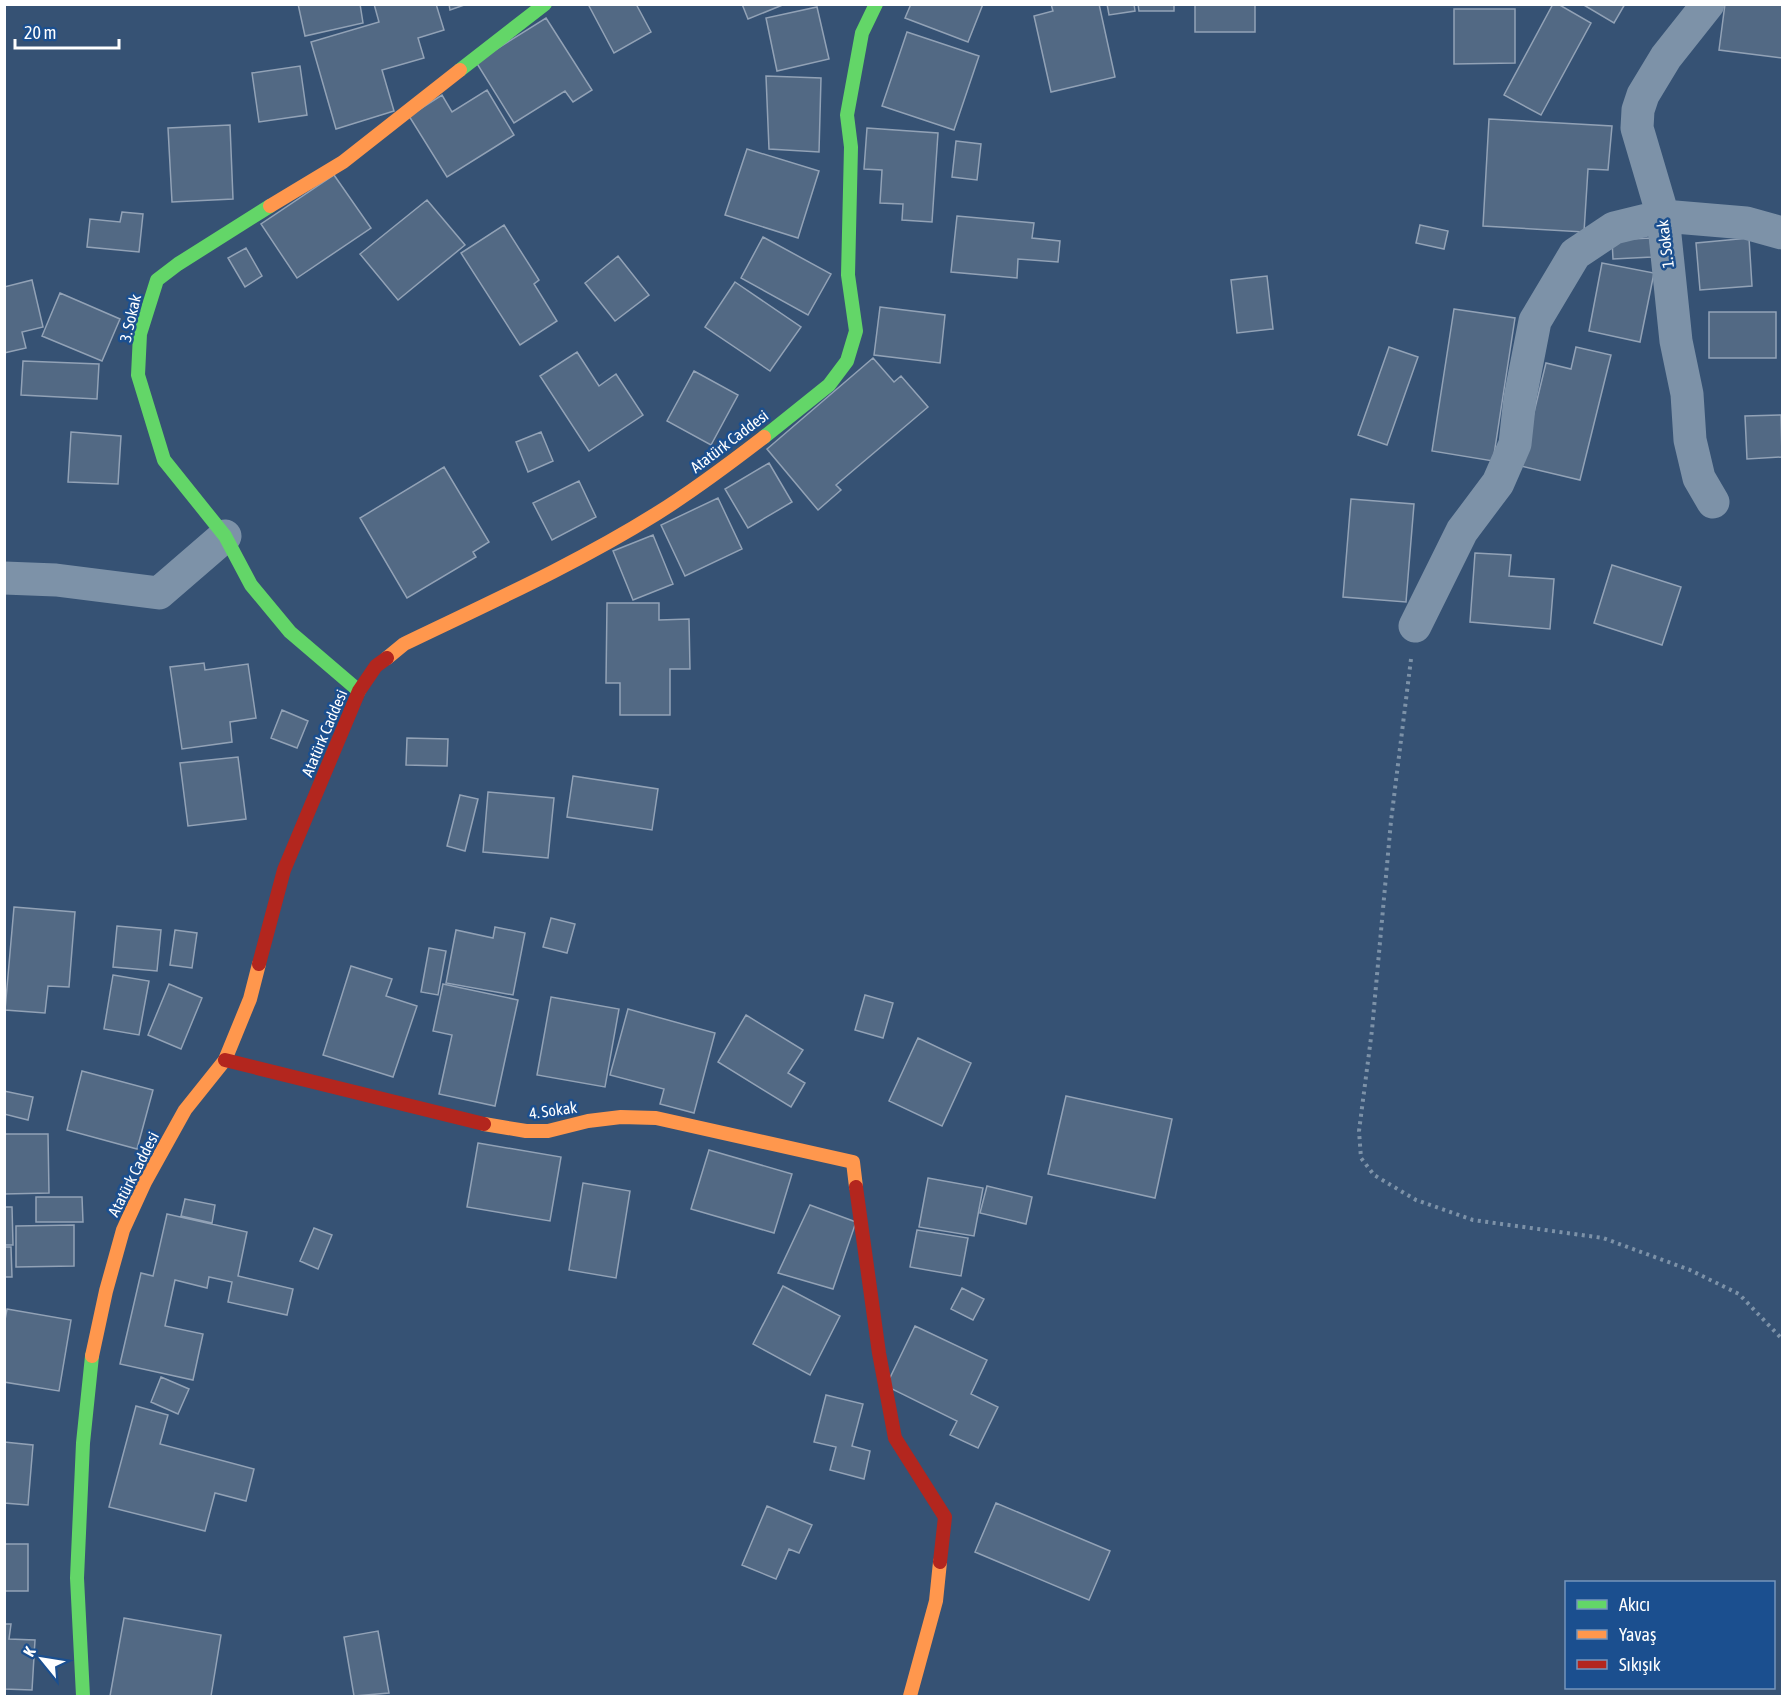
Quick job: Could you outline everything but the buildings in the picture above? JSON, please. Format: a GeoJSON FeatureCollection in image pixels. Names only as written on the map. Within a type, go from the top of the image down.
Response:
{"type":"FeatureCollection","features":[{"type":"Feature","properties":{"kind":"street","name":"3. Sokak"},"geometry":{"type":"LineString","coordinates":[[359,691],[283,624],[251,585],[225,537],[165,460],[138,375],[140,334],[157,280],[178,264],[343,162],[545,4]]}},
{"type":"Feature","properties":{"kind":"street","name":"Atatürk Caddesi"},"geometry":{"type":"LineString","coordinates":[[82,1696],[77,1578],[83,1443],[93,1347],[123,1230],[145,1182],[185,1110],[225,1060],[250,999],[284,870],[359,691],[376,666],[404,644],[567,564],[656,514],[737,458],[829,385],[847,361],[856,331],[848,275],[851,147],[847,115],[862,33],[876,4]]}},
{"type":"Feature","properties":{"kind":"street","name":"1. Sokak"},"geometry":{"type":"LineString","coordinates":[[1708,4],[1666,57],[1643,95],[1638,110],[1637,128],[1663,216],[1676,342],[1687,394],[1690,440],[1699,478],[1713,502]]}},
{"type":"Feature","properties":{"kind":"street"},"geometry":{"type":"LineString","coordinates":[[1415,626],[1462,531],[1498,483],[1515,444],[1520,398],[1535,321],[1575,254],[1614,228],[1663,216],[1746,223],[1782,233]]}},
{"type":"Feature","properties":{"kind":"street"},"geometry":{"type":"LineString","coordinates":[[4,578],[56,579],[159,593],[225,537]]}},
{"type":"Feature","properties":{"kind":"street","name":"4. Sokak"},"geometry":{"type":"LineString","coordinates":[[225,1060],[468,1122],[497,1127],[548,1131],[588,1121],[621,1117],[656,1118],[853,1162],[879,1353],[895,1438],[945,1517],[936,1601],[910,1696]]}},
{"type":"Feature","properties":{"kind":"path"},"geometry":{"type":"LineString","coordinates":[[1415,626],[1390,821],[1372,1030],[1359,1131],[1361,1158],[1374,1175],[1416,1200],[1473,1220],[1603,1238],[1690,1270],[1739,1294],[1782,1339]]}},
{"type":"Feature","properties":{"kind":"traffic: fast"},"geometry":{"type":"LineString","coordinates":[[460,70],[545,4]]}},
{"type":"Feature","properties":{"kind":"traffic: fast"},"geometry":{"type":"LineString","coordinates":[[764,437],[829,385],[847,361],[856,331],[848,275],[851,147],[847,115],[862,33],[876,4]]}},
{"type":"Feature","properties":{"kind":"traffic: fast"},"geometry":{"type":"LineString","coordinates":[[270,206],[178,264],[157,280],[140,334],[138,375],[164,460],[225,536],[251,585],[290,632],[359,691]]}},
{"type":"Feature","properties":{"kind":"traffic: fast"},"geometry":{"type":"LineString","coordinates":[[83,1696],[77,1578],[83,1443],[92,1356]]}},
{"type":"Feature","properties":{"kind":"traffic: slow"},"geometry":{"type":"LineString","coordinates":[[270,206],[343,162],[460,70]]}},
{"type":"Feature","properties":{"kind":"traffic: slow"},"geometry":{"type":"LineString","coordinates":[[387,658],[404,644],[532,582],[626,532],[684,496],[764,437]]}},
{"type":"Feature","properties":{"kind":"traffic: slow"},"geometry":{"type":"LineString","coordinates":[[92,1356],[106,1291],[123,1230],[145,1182],[185,1110],[225,1060],[250,999],[259,964]]}},
{"type":"Feature","properties":{"kind":"traffic: slow"},"geometry":{"type":"LineString","coordinates":[[484,1124],[526,1131],[548,1131],[588,1121],[621,1117],[656,1118],[853,1162],[856,1187]]}},
{"type":"Feature","properties":{"kind":"traffic: slow"},"geometry":{"type":"LineString","coordinates":[[910,1696],[936,1601],[940,1562]]}},
{"type":"Feature","properties":{"kind":"traffic: jam"},"geometry":{"type":"LineString","coordinates":[[259,964],[284,870],[359,691],[376,666],[387,658]]}},
{"type":"Feature","properties":{"kind":"traffic: jam"},"geometry":{"type":"LineString","coordinates":[[225,1060],[484,1124]]}},
{"type":"Feature","properties":{"kind":"traffic: jam"},"geometry":{"type":"LineString","coordinates":[[856,1187],[879,1353],[895,1438],[945,1517],[940,1562]]}}]}
